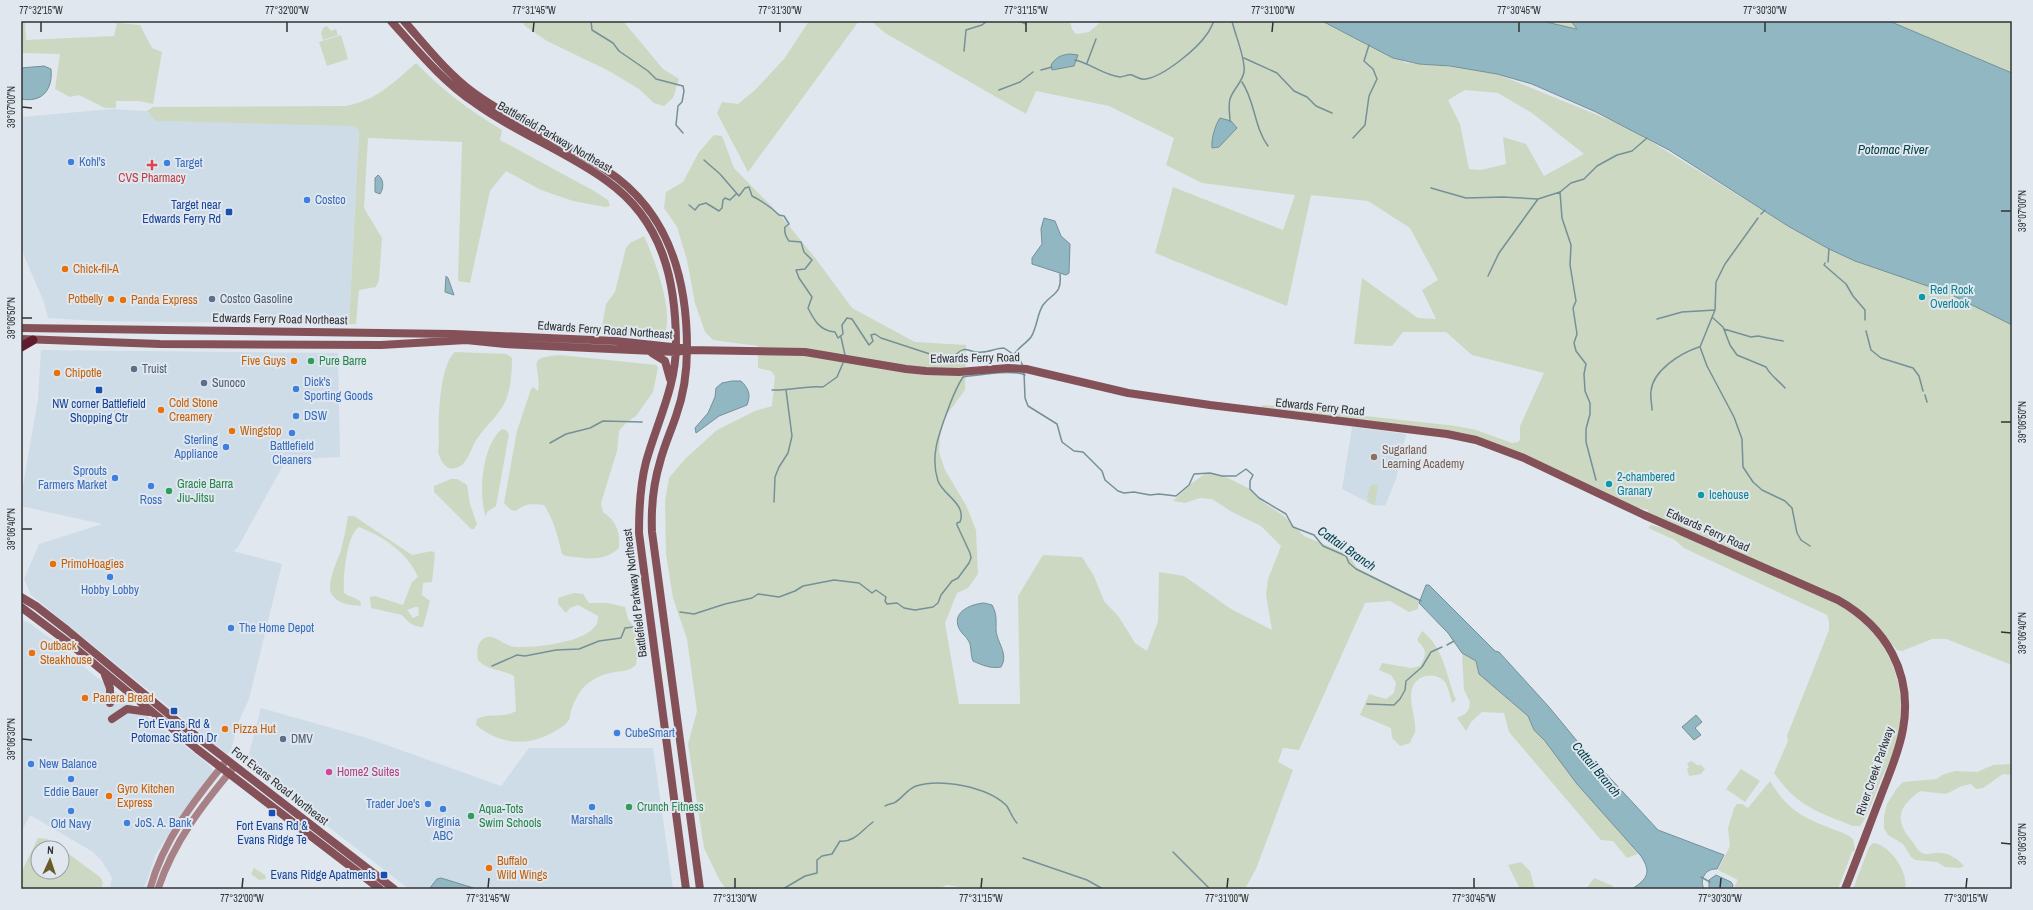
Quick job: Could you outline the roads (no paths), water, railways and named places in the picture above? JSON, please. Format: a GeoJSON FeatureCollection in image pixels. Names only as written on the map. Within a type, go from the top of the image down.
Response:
{"type":"FeatureCollection","features":[{"type":"Feature","properties":{"kind":"highway"},"geometry":{"type":"LineString","coordinates":[[21,347],[33,340]]}},
{"type":"Feature","properties":{"kind":"main road","name":"Battlefield Parkway Northeast"},"geometry":{"type":"LineString","coordinates":[[391,21],[438,73],[462,94],[492,114],[599,176],[620,191],[633,205],[658,243],[668,269],[674,296],[676,349],[671,387],[644,471],[640,493],[639,533],[686,889]]}},
{"type":"Feature","properties":{"kind":"main road","name":"Battlefield Parkway Northeast"},"geometry":{"type":"LineString","coordinates":[[404,21],[445,68],[470,89],[499,109],[606,170],[623,183],[644,204],[666,239],[682,282],[687,350],[683,393],[656,477],[652,526],[700,889]]}},
{"type":"Feature","properties":{"kind":"main road","name":"Edwards Ferry Road Northeast"},"geometry":{"type":"LineString","coordinates":[[21,328],[453,334],[616,341],[687,350]]}},
{"type":"Feature","properties":{"kind":"main road","name":"Edwards Ferry Road Northeast"},"geometry":{"type":"LineString","coordinates":[[21,339],[160,344],[350,345],[472,341],[512,345],[639,350],[676,349]]}},
{"type":"Feature","properties":{"kind":"main road"},"geometry":{"type":"LineString","coordinates":[[639,350],[653,353],[665,361],[668,367],[671,387]]}},
{"type":"Feature","properties":{"kind":"main road","name":"Edwards Ferry Road"},"geometry":{"type":"LineString","coordinates":[[687,350],[805,352],[926,371],[958,372],[1024,368],[1128,393],[1257,412],[1434,432],[1476,440],[1536,463],[1644,515],[1838,600],[1864,616],[1873,625],[1885,641],[1894,658]]}},
{"type":"Feature","properties":{"kind":"main road","name":"Fort Evans Road Northeast"},"geometry":{"type":"LineString","coordinates":[[21,597],[36,606],[67,630],[225,764]]}},
{"type":"Feature","properties":{"kind":"main road","name":"Fort Evans Road Northeast"},"geometry":{"type":"LineString","coordinates":[[21,607],[43,623],[151,712],[232,769],[394,889]]}},
{"type":"Feature","properties":{"kind":"main road"},"geometry":{"type":"LineString","coordinates":[[21,610],[43,623]]}},
{"type":"Feature","properties":{"kind":"main road","name":"River Creek Parkway"},"geometry":{"type":"LineString","coordinates":[[1845,889],[1896,753],[1903,730],[1905,697],[1900,674],[1894,658]]}},
{"type":"Feature","properties":{"kind":"main road"},"geometry":{"type":"LineString","coordinates":[[103,672],[110,688],[110,703]]}},
{"type":"Feature","properties":{"kind":"main road"},"geometry":{"type":"LineString","coordinates":[[112,719],[127,709],[151,712]]}},
{"type":"Feature","properties":{"kind":"main road","name":"Fort Evans Road Northeast"},"geometry":{"type":"LineString","coordinates":[[232,769],[380,889]]}},
{"type":"Feature","properties":{"kind":"street"},"geometry":{"type":"LineString","coordinates":[[150,889],[159,861],[177,827],[225,764]]}},
{"type":"Feature","properties":{"kind":"street"},"geometry":{"type":"LineString","coordinates":[[158,889],[166,866],[187,826],[232,769]]}},
{"type":"Feature","properties":{"kind":"water","name":"Potomac River"},"geometry":{"type":"Polygon","coordinates":[[[1322,21],[1542,21],[1577,29],[1571,21],[1889,21],[2012,73],[2012,325],[1948,293],[1855,261],[1829,249],[1788,226],[1669,150],[1596,112],[1532,84],[1497,74],[1450,66],[1419,64],[1393,58],[1322,21]]]}},
{"type":"Feature","properties":{"kind":"water"},"geometry":{"type":"Polygon","coordinates":[[[1070,54],[1078,55],[1074,66],[1052,70],[1051,65],[1057,58],[1070,54]]]}},
{"type":"Feature","properties":{"kind":"water"},"geometry":{"type":"Polygon","coordinates":[[[44,66],[51,69],[48,89],[40,97],[35,99],[21,99],[21,68],[44,66]]]}},
{"type":"Feature","properties":{"kind":"water"},"geometry":{"type":"Polygon","coordinates":[[[1220,118],[1231,121],[1237,128],[1219,147],[1212,148],[1216,125],[1220,118]]]}},
{"type":"Feature","properties":{"kind":"water"},"geometry":{"type":"Polygon","coordinates":[[[378,175],[383,184],[380,194],[375,192],[375,178],[378,175]]]}},
{"type":"Feature","properties":{"kind":"water"},"geometry":{"type":"Polygon","coordinates":[[[1044,218],[1055,221],[1061,236],[1070,244],[1069,273],[1066,275],[1032,264],[1032,258],[1042,244],[1041,229],[1044,218]]]}},
{"type":"Feature","properties":{"kind":"water"},"geometry":{"type":"Polygon","coordinates":[[[446,276],[448,278],[454,295],[445,292],[446,276]]]}},
{"type":"Feature","properties":{"kind":"water"},"geometry":{"type":"Polygon","coordinates":[[[741,381],[746,387],[749,395],[747,405],[719,416],[696,433],[695,428],[708,413],[715,397],[716,388],[722,383],[741,381]]]}},
{"type":"Feature","properties":{"kind":"water"},"geometry":{"type":"Polygon","coordinates":[[[1426,585],[1429,585],[1495,651],[1499,652],[1549,707],[1587,753],[1658,830],[1724,855],[1717,869],[1710,870],[1704,875],[1702,882],[1704,889],[1632,889],[1644,879],[1646,875],[1646,867],[1641,856],[1577,784],[1545,741],[1534,730],[1528,716],[1479,674],[1476,661],[1462,653],[1448,633],[1419,603],[1426,585]]]}},
{"type":"Feature","properties":{"kind":"water"},"geometry":{"type":"Polygon","coordinates":[[[984,603],[992,605],[995,611],[996,630],[1004,658],[1001,667],[990,667],[973,661],[969,642],[958,624],[958,619],[963,610],[973,605],[984,603]]]}},
{"type":"Feature","properties":{"kind":"water"},"geometry":{"type":"Polygon","coordinates":[[[1696,715],[1702,722],[1695,728],[1701,735],[1694,740],[1682,727],[1696,715]]]}},
{"type":"Feature","properties":{"kind":"water"},"geometry":{"type":"Polygon","coordinates":[[[1716,875],[1731,882],[1733,885],[1732,889],[1709,889],[1709,880],[1716,875]]]}},
{"type":"Feature","properties":{"kind":"water"},"geometry":{"type":"Polygon","coordinates":[[[441,878],[477,889],[429,889],[437,879],[441,878]]]}},
{"type":"Feature","properties":{"kind":"waterway","name":"Cattail Branch"},"geometry":{"type":"LineString","coordinates":[[591,21],[592,30],[613,43],[619,51],[648,71],[656,79],[683,86],[684,91],[682,102],[678,106],[676,125],[683,133]]}},
{"type":"Feature","properties":{"kind":"waterway"},"geometry":{"type":"LineString","coordinates":[[964,51],[966,30],[982,25],[987,21]]}},
{"type":"Feature","properties":{"kind":"waterway"},"geometry":{"type":"LineString","coordinates":[[1019,21],[1026,24]]}},
{"type":"Feature","properties":{"kind":"waterway"},"geometry":{"type":"LineString","coordinates":[[1075,60],[1114,76],[1120,77],[1132,75],[1140,79],[1146,79],[1162,73],[1180,61],[1202,40],[1214,21]]}},
{"type":"Feature","properties":{"kind":"waterway"},"geometry":{"type":"LineString","coordinates":[[1230,121],[1230,99],[1244,72],[1242,54],[1232,21]]}},
{"type":"Feature","properties":{"kind":"waterway"},"geometry":{"type":"LineString","coordinates":[[1087,63],[1096,39]]}},
{"type":"Feature","properties":{"kind":"waterway"},"geometry":{"type":"LineString","coordinates":[[1353,138],[1365,125],[1369,96],[1377,79],[1373,69],[1364,61],[1369,45]]}},
{"type":"Feature","properties":{"kind":"waterway"},"geometry":{"type":"LineString","coordinates":[[1244,58],[1277,73],[1294,91],[1307,97],[1316,106],[1332,113]]}},
{"type":"Feature","properties":{"kind":"waterway"},"geometry":{"type":"LineString","coordinates":[[1041,70],[1052,67]]}},
{"type":"Feature","properties":{"kind":"waterway"},"geometry":{"type":"LineString","coordinates":[[999,90],[1020,82],[1033,72]]}},
{"type":"Feature","properties":{"kind":"waterway"},"geometry":{"type":"LineString","coordinates":[[1242,82],[1250,97],[1263,139],[1268,146]]}},
{"type":"Feature","properties":{"kind":"waterway"},"geometry":{"type":"LineString","coordinates":[[1488,276],[1499,253],[1538,199],[1560,192],[1571,183],[1584,179],[1597,166],[1617,155],[1632,151],[1647,138]]}},
{"type":"Feature","properties":{"kind":"waterway","name":"Cattail Branch"},"geometry":{"type":"LineString","coordinates":[[704,160],[720,174],[739,196],[745,188],[749,187],[752,196],[766,204],[779,215],[784,216],[789,224],[785,227],[789,241],[801,242],[804,252],[812,260],[805,269],[796,270],[799,278],[812,297],[808,308],[815,321],[821,327],[825,330],[835,332],[838,338],[843,334],[842,325],[847,318],[852,319],[869,345],[873,341],[871,335],[875,334],[881,338],[936,356],[944,356]]}},
{"type":"Feature","properties":{"kind":"waterway"},"geometry":{"type":"LineString","coordinates":[[1431,188],[1466,198],[1503,197],[1538,199]]}},
{"type":"Feature","properties":{"kind":"waterway"},"geometry":{"type":"LineString","coordinates":[[1560,192],[1562,218],[1571,245],[1570,265],[1576,301],[1573,308],[1577,334],[1574,343],[1576,351],[1586,364],[1584,374],[1585,391],[1590,403],[1590,414],[1586,429],[1586,442],[1596,480]]}},
{"type":"Feature","properties":{"kind":"waterway"},"geometry":{"type":"LineString","coordinates":[[689,205],[695,210],[699,205],[706,203],[719,211],[722,208],[723,200],[725,198],[730,200],[736,194]]}},
{"type":"Feature","properties":{"kind":"waterway"},"geometry":{"type":"LineString","coordinates":[[1761,214],[1765,210]]}},
{"type":"Feature","properties":{"kind":"waterway"},"geometry":{"type":"LineString","coordinates":[[1758,218],[1725,264],[1716,282],[1715,310],[1700,347],[1707,366],[1734,417],[1742,439],[1743,467],[1753,482],[1762,490],[1785,501],[1792,508],[1797,533],[1801,540],[1810,546]]}},
{"type":"Feature","properties":{"kind":"waterway"},"geometry":{"type":"LineString","coordinates":[[1828,262],[1829,249]]}},
{"type":"Feature","properties":{"kind":"waterway"},"geometry":{"type":"LineString","coordinates":[[1825,263],[1824,265],[1846,284],[1853,296],[1865,310],[1865,320]]}},
{"type":"Feature","properties":{"kind":"waterway"},"geometry":{"type":"LineString","coordinates":[[1014,355],[1031,337],[1043,305],[1058,290],[1060,286],[1060,274]]}},
{"type":"Feature","properties":{"kind":"waterway"},"geometry":{"type":"LineString","coordinates":[[1657,319],[1682,312],[1715,310]]}},
{"type":"Feature","properties":{"kind":"waterway"},"geometry":{"type":"LineString","coordinates":[[1713,318],[1723,327],[1730,345],[1737,355],[1766,367],[1785,388]]}},
{"type":"Feature","properties":{"kind":"waterway"},"geometry":{"type":"LineString","coordinates":[[1724,329],[1751,337],[1758,336],[1783,341]]}},
{"type":"Feature","properties":{"kind":"waterway"},"geometry":{"type":"LineString","coordinates":[[1866,331],[1871,350],[1881,358],[1913,368],[1919,376],[1923,391]]}},
{"type":"Feature","properties":{"kind":"waterway"},"geometry":{"type":"LineString","coordinates":[[841,337],[845,355]]}},
{"type":"Feature","properties":{"kind":"waterway"},"geometry":{"type":"LineString","coordinates":[[1652,410],[1651,391],[1653,383],[1662,369],[1684,353],[1699,347]]}},
{"type":"Feature","properties":{"kind":"waterway","name":"Cattail Branch"},"geometry":{"type":"LineString","coordinates":[[947,357],[953,357],[965,349],[973,352],[982,352],[1004,348],[1019,358],[1023,366]]}},
{"type":"Feature","properties":{"kind":"waterway"},"geometry":{"type":"LineString","coordinates":[[772,390],[823,387],[837,377],[843,363]]}},
{"type":"Feature","properties":{"kind":"waterway"},"geometry":{"type":"LineString","coordinates":[[680,612],[694,614],[725,604],[752,598],[758,594],[779,597],[795,591],[803,586],[834,580],[859,583],[872,593],[876,590],[886,597],[885,601],[887,604],[897,603],[904,608],[915,610],[933,607],[938,603],[941,595],[952,581],[958,578],[971,558],[957,525],[957,523],[960,522],[960,510],[941,486],[938,481],[936,471],[935,451],[950,404],[963,377],[1004,372],[1025,375]]}},
{"type":"Feature","properties":{"kind":"waterway","name":"Cattail Branch"},"geometry":{"type":"LineString","coordinates":[[1024,372],[1025,398],[1028,406],[1057,424],[1062,442],[1074,451],[1083,452],[1102,471],[1105,480],[1118,491],[1124,493],[1134,492],[1150,495],[1159,494],[1176,496],[1189,485],[1194,474],[1210,473],[1222,476],[1236,476],[1246,469],[1253,475],[1250,481],[1250,489],[1259,498],[1286,514],[1293,527],[1314,535],[1323,546],[1346,556],[1349,563],[1356,569],[1421,601]]}},
{"type":"Feature","properties":{"kind":"waterway"},"geometry":{"type":"LineString","coordinates":[[774,502],[775,477],[779,467],[788,453],[792,436],[786,390]]}},
{"type":"Feature","properties":{"kind":"waterway"},"geometry":{"type":"LineString","coordinates":[[1925,395],[1927,402]]}},
{"type":"Feature","properties":{"kind":"waterway"},"geometry":{"type":"LineString","coordinates":[[550,443],[566,434],[590,428],[603,421],[642,422]]}},
{"type":"Feature","properties":{"kind":"waterway"},"geometry":{"type":"LineString","coordinates":[[492,666],[517,655],[525,656],[556,650],[579,649],[599,641],[621,638],[625,628],[634,627]]}},
{"type":"Feature","properties":{"kind":"waterway"},"geometry":{"type":"LineString","coordinates":[[1447,645],[1454,641]]}},
{"type":"Feature","properties":{"kind":"waterway"},"geometry":{"type":"LineString","coordinates":[[1367,704],[1394,705],[1400,699],[1405,690],[1406,681],[1422,667],[1431,652],[1442,647]]}},
{"type":"Feature","properties":{"kind":"waterway"},"geometry":{"type":"LineString","coordinates":[[885,806],[894,803],[910,789],[916,786],[938,783],[950,784],[976,789],[998,799],[1006,805],[1017,823]]}},
{"type":"Feature","properties":{"kind":"waterway"},"geometry":{"type":"LineString","coordinates":[[783,889],[805,876],[817,873],[817,860],[822,856],[832,854],[840,841],[854,838],[873,822]]}},
{"type":"Feature","properties":{"kind":"waterway"},"geometry":{"type":"LineString","coordinates":[[1173,852],[1210,889]]}},
{"type":"Feature","properties":{"kind":"waterway"},"geometry":{"type":"LineString","coordinates":[[1023,858],[1087,880],[1103,889]]}},
{"type":"Feature","properties":{"kind":"waterway","name":"Cattail Branch"},"geometry":{"type":"LineString","coordinates":[[1701,877],[1710,882]]}},
{"type":"Feature","properties":{"kind":"place","name":"Kohl's"},"geometry":{"type":"Point","coordinates":[71,162]}},
{"type":"Feature","properties":{"kind":"place","name":"Target"},"geometry":{"type":"Point","coordinates":[167,163]}},
{"type":"Feature","properties":{"kind":"place","name":"CVS Pharmacy"},"geometry":{"type":"Point","coordinates":[152,165]}},
{"type":"Feature","properties":{"kind":"place","name":"Costco"},"geometry":{"type":"Point","coordinates":[307,200]}},
{"type":"Feature","properties":{"kind":"place","name":"Target near Edwards Ferry Rd"},"geometry":{"type":"Point","coordinates":[229,212]}},
{"type":"Feature","properties":{"kind":"place","name":"Chick-fil-A"},"geometry":{"type":"Point","coordinates":[65,269]}},
{"type":"Feature","properties":{"kind":"place","name":"Red Rock Overlook"},"geometry":{"type":"Point","coordinates":[1922,297]}},
{"type":"Feature","properties":{"kind":"place","name":"Potbelly"},"geometry":{"type":"Point","coordinates":[111,299]}},
{"type":"Feature","properties":{"kind":"place","name":"Costco Gasoline"},"geometry":{"type":"Point","coordinates":[212,299]}},
{"type":"Feature","properties":{"kind":"place","name":"Panda Express"},"geometry":{"type":"Point","coordinates":[123,300]}},
{"type":"Feature","properties":{"kind":"place","name":"Five Guys"},"geometry":{"type":"Point","coordinates":[294,361]}},
{"type":"Feature","properties":{"kind":"place","name":"Pure Barre"},"geometry":{"type":"Point","coordinates":[311,361]}},
{"type":"Feature","properties":{"kind":"place","name":"Truist"},"geometry":{"type":"Point","coordinates":[134,369]}},
{"type":"Feature","properties":{"kind":"place","name":"Chipotle"},"geometry":{"type":"Point","coordinates":[57,373]}},
{"type":"Feature","properties":{"kind":"place","name":"Sunoco"},"geometry":{"type":"Point","coordinates":[204,383]}},
{"type":"Feature","properties":{"kind":"place","name":"Dick's Sporting Goods"},"geometry":{"type":"Point","coordinates":[296,389]}},
{"type":"Feature","properties":{"kind":"place","name":"NW corner Battlefield Shopping Ctr"},"geometry":{"type":"Point","coordinates":[99,390]}},
{"type":"Feature","properties":{"kind":"place","name":"Cold Stone Creamery"},"geometry":{"type":"Point","coordinates":[161,410]}},
{"type":"Feature","properties":{"kind":"place","name":"DSW"},"geometry":{"type":"Point","coordinates":[296,416]}},
{"type":"Feature","properties":{"kind":"place","name":"Wingstop"},"geometry":{"type":"Point","coordinates":[232,431]}},
{"type":"Feature","properties":{"kind":"place","name":"Battlefield Cleaners"},"geometry":{"type":"Point","coordinates":[292,433]}},
{"type":"Feature","properties":{"kind":"place","name":"Sterling Appliance"},"geometry":{"type":"Point","coordinates":[226,447]}},
{"type":"Feature","properties":{"kind":"place","name":"Sugarland Learning Academy"},"geometry":{"type":"Point","coordinates":[1374,457]}},
{"type":"Feature","properties":{"kind":"place","name":"Sprouts Farmers Market"},"geometry":{"type":"Point","coordinates":[115,478]}},
{"type":"Feature","properties":{"kind":"place","name":"2-chambered Granary"},"geometry":{"type":"Point","coordinates":[1609,484]}},
{"type":"Feature","properties":{"kind":"place","name":"Ross"},"geometry":{"type":"Point","coordinates":[151,486]}},
{"type":"Feature","properties":{"kind":"place","name":"Gracie Barra Jiu-Jitsu"},"geometry":{"type":"Point","coordinates":[169,491]}},
{"type":"Feature","properties":{"kind":"place","name":"Icehouse"},"geometry":{"type":"Point","coordinates":[1701,495]}},
{"type":"Feature","properties":{"kind":"place","name":"PrimoHoagies"},"geometry":{"type":"Point","coordinates":[53,564]}},
{"type":"Feature","properties":{"kind":"place","name":"Hobby Lobby"},"geometry":{"type":"Point","coordinates":[110,577]}},
{"type":"Feature","properties":{"kind":"place","name":"The Home Depot"},"geometry":{"type":"Point","coordinates":[231,628]}},
{"type":"Feature","properties":{"kind":"place","name":"Outback Steakhouse"},"geometry":{"type":"Point","coordinates":[32,653]}},
{"type":"Feature","properties":{"kind":"place","name":"Panera Bread"},"geometry":{"type":"Point","coordinates":[85,698]}},
{"type":"Feature","properties":{"kind":"place","name":"Fort Evans Rd & Potomac Station Dr"},"geometry":{"type":"Point","coordinates":[174,711]}},
{"type":"Feature","properties":{"kind":"place","name":"Pizza Hut"},"geometry":{"type":"Point","coordinates":[225,729]}},
{"type":"Feature","properties":{"kind":"place","name":"CubeSmart"},"geometry":{"type":"Point","coordinates":[617,733]}},
{"type":"Feature","properties":{"kind":"place","name":"DMV"},"geometry":{"type":"Point","coordinates":[283,739]}},
{"type":"Feature","properties":{"kind":"place","name":"New Balance"},"geometry":{"type":"Point","coordinates":[31,764]}},
{"type":"Feature","properties":{"kind":"place","name":"Home2 Suites"},"geometry":{"type":"Point","coordinates":[329,772]}},
{"type":"Feature","properties":{"kind":"place","name":"Eddie Bauer"},"geometry":{"type":"Point","coordinates":[71,779]}},
{"type":"Feature","properties":{"kind":"place","name":"Gyro Kitchen Express"},"geometry":{"type":"Point","coordinates":[109,796]}},
{"type":"Feature","properties":{"kind":"place","name":"Trader Joe's"},"geometry":{"type":"Point","coordinates":[428,804]}},
{"type":"Feature","properties":{"kind":"place","name":"Marshalls"},"geometry":{"type":"Point","coordinates":[592,807]}},
{"type":"Feature","properties":{"kind":"place","name":"Crunch Fitness"},"geometry":{"type":"Point","coordinates":[629,807]}},
{"type":"Feature","properties":{"kind":"place","name":"Virginia ABC"},"geometry":{"type":"Point","coordinates":[443,809]}},
{"type":"Feature","properties":{"kind":"place","name":"Old Navy"},"geometry":{"type":"Point","coordinates":[71,811]}},
{"type":"Feature","properties":{"kind":"place","name":"Fort Evans Rd & Evans Ridge Te"},"geometry":{"type":"Point","coordinates":[272,813]}},
{"type":"Feature","properties":{"kind":"place","name":"Aqua-Tots Swim Schools"},"geometry":{"type":"Point","coordinates":[471,816]}},
{"type":"Feature","properties":{"kind":"place","name":"JoS. A. Bank"},"geometry":{"type":"Point","coordinates":[127,823]}},
{"type":"Feature","properties":{"kind":"place","name":"Buffalo Wild Wings"},"geometry":{"type":"Point","coordinates":[489,868]}},
{"type":"Feature","properties":{"kind":"place","name":"Evans Ridge Apatments"},"geometry":{"type":"Point","coordinates":[384,875]}}]}
